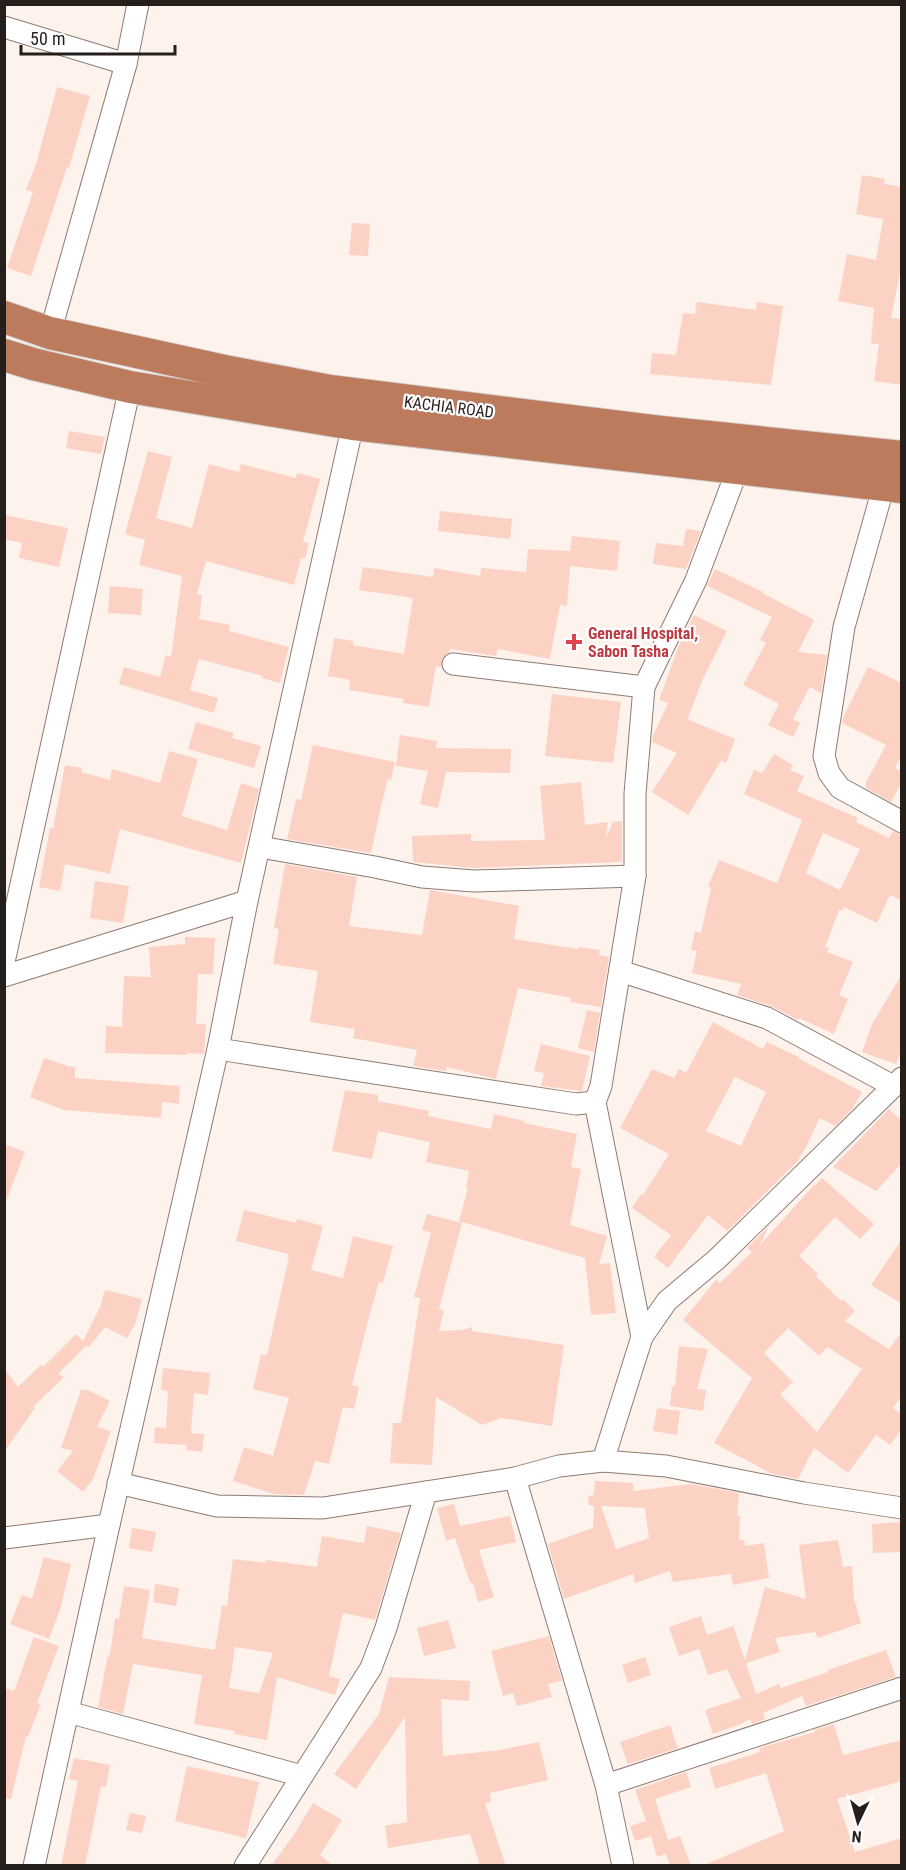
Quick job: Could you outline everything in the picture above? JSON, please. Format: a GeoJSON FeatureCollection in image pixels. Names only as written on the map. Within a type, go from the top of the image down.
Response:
{"type":"FeatureCollection","features":[{"type":"Feature","properties":{"kind":"highway","name":"KACHIA ROAD"},"geometry":{"type":"LineString","coordinates":[[4,317],[50,333],[275,382],[364,396],[661,432],[902,457]]}},
{"type":"Feature","properties":{"kind":"highway","name":"KACHIA ROAD"},"geometry":{"type":"LineString","coordinates":[[4,354],[33,364],[130,387],[353,424],[893,486]]}},
{"type":"Feature","properties":{"kind":"street"},"geometry":{"type":"LineString","coordinates":[[50,333],[126,64],[138,4]]}},
{"type":"Feature","properties":{"kind":"street"},"geometry":{"type":"LineString","coordinates":[[4,27],[126,64]]}},
{"type":"Feature","properties":{"kind":"street"},"geometry":{"type":"LineString","coordinates":[[4,962],[130,387]]}},
{"type":"Feature","properties":{"kind":"street"},"geometry":{"type":"LineString","coordinates":[[34,1866],[108,1525],[218,1049],[247,901],[353,424]]}},
{"type":"Feature","properties":{"kind":"street"},"geometry":{"type":"LineString","coordinates":[[642,1337],[595,1102],[601,1086],[635,876],[635,794],[645,687],[696,580],[738,468]]}},
{"type":"Feature","properties":{"kind":"street"},"geometry":{"type":"LineString","coordinates":[[893,486],[844,627],[824,756],[829,773],[840,788],[902,822]]}},
{"type":"Feature","properties":{"kind":"street"},"geometry":{"type":"LineString","coordinates":[[453,664],[645,687]]}},
{"type":"Feature","properties":{"kind":"street"},"geometry":{"type":"LineString","coordinates":[[260,847],[422,877],[474,881],[635,876]]}},
{"type":"Feature","properties":{"kind":"street"},"geometry":{"type":"LineString","coordinates":[[4,976],[247,901]]}},
{"type":"Feature","properties":{"kind":"street"},"geometry":{"type":"LineString","coordinates":[[603,1461],[642,1337],[667,1301],[717,1259],[897,1082],[767,1018],[620,971]]}},
{"type":"Feature","properties":{"kind":"street"},"geometry":{"type":"LineString","coordinates":[[218,1049],[576,1104],[595,1102]]}},
{"type":"Feature","properties":{"kind":"street"},"geometry":{"type":"LineString","coordinates":[[118,1484],[217,1506],[323,1508],[515,1478],[559,1466],[603,1461],[666,1466],[804,1493],[902,1508]]}},
{"type":"Feature","properties":{"kind":"street"},"geometry":{"type":"LineString","coordinates":[[515,1478],[606,1785],[622,1866]]}},
{"type":"Feature","properties":{"kind":"street"},"geometry":{"type":"LineString","coordinates":[[245,1866],[371,1668],[386,1628],[426,1492]]}},
{"type":"Feature","properties":{"kind":"street"},"geometry":{"type":"LineString","coordinates":[[4,1538],[108,1525]]}},
{"type":"Feature","properties":{"kind":"street"},"geometry":{"type":"LineString","coordinates":[[606,1785],[902,1688]]}},
{"type":"Feature","properties":{"kind":"street"},"geometry":{"type":"LineString","coordinates":[[68,1712],[302,1776]]}},
{"type":"Feature","properties":{"kind":"building"},"geometry":{"type":"Polygon","coordinates":[[[57,87],[90,96],[69,168],[67,167],[31,276],[7,268],[33,192],[26,190],[36,164],[57,87]]]}},
{"type":"Feature","properties":{"kind":"building"},"geometry":{"type":"Polygon","coordinates":[[[862,175],[885,179],[884,184],[902,187],[902,263],[891,318],[902,319],[902,385],[874,381],[879,344],[871,344],[874,308],[838,301],[847,254],[876,260],[883,219],[856,214],[862,175]]]}},
{"type":"Feature","properties":{"kind":"building"},"geometry":{"type":"Polygon","coordinates":[[[352,223],[370,224],[368,256],[349,255],[352,223]]]}},
{"type":"Feature","properties":{"kind":"building"},"geometry":{"type":"Polygon","coordinates":[[[697,302],[756,310],[757,302],[783,306],[771,385],[650,374],[652,353],[676,355],[683,313],[695,314],[697,302]]]}},
{"type":"Feature","properties":{"kind":"building"},"geometry":{"type":"Polygon","coordinates":[[[69,431],[105,437],[101,454],[66,448],[69,431]]]}},
{"type":"Feature","properties":{"kind":"building"},"geometry":{"type":"Polygon","coordinates":[[[148,451],[172,457],[156,518],[192,528],[209,464],[239,472],[241,464],[296,478],[297,473],[320,479],[303,542],[309,543],[305,558],[301,558],[294,585],[206,561],[197,594],[202,595],[199,619],[230,625],[229,631],[289,647],[280,683],[262,678],[263,676],[199,659],[190,690],[218,698],[214,713],[119,684],[124,667],[160,677],[166,655],[171,657],[182,576],[139,565],[145,540],[125,534],[148,451]]]}},
{"type":"Feature","properties":{"kind":"building"},"geometry":{"type":"Polygon","coordinates":[[[440,511],[512,519],[510,539],[438,531],[440,511]]]}},
{"type":"Feature","properties":{"kind":"building"},"geometry":{"type":"Polygon","coordinates":[[[4,515],[68,528],[59,567],[19,558],[22,543],[4,539],[4,515]]]}},
{"type":"Feature","properties":{"kind":"building"},"geometry":{"type":"Polygon","coordinates":[[[686,529],[701,531],[686,569],[653,564],[656,543],[683,546],[686,529]]]}},
{"type":"Feature","properties":{"kind":"building"},"geometry":{"type":"Polygon","coordinates":[[[572,536],[620,541],[617,571],[570,566],[567,606],[560,605],[550,659],[498,649],[496,656],[450,649],[443,657],[441,667],[436,666],[429,707],[403,703],[404,699],[349,690],[350,680],[328,676],[334,638],[353,641],[353,645],[404,654],[413,598],[359,590],[363,567],[433,577],[434,568],[480,576],[481,568],[526,572],[528,549],[570,551],[572,536]]]}},
{"type":"Feature","properties":{"kind":"building"},"geometry":{"type":"Polygon","coordinates":[[[715,569],[814,620],[798,652],[827,655],[821,693],[810,687],[793,719],[800,723],[793,737],[768,725],[779,704],[743,685],[766,643],[760,640],[772,617],[707,586],[715,569]]]}},
{"type":"Feature","properties":{"kind":"building"},"geometry":{"type":"Polygon","coordinates":[[[110,586],[143,589],[141,615],[108,613],[110,586]]]}},
{"type":"Feature","properties":{"kind":"building"},"geometry":{"type":"Polygon","coordinates":[[[694,615],[727,631],[702,681],[688,718],[735,739],[726,763],[721,761],[688,815],[652,792],[677,753],[652,742],[668,703],[659,700],[679,645],[694,615]]]}},
{"type":"Feature","properties":{"kind":"building"},"geometry":{"type":"Polygon","coordinates":[[[868,667],[902,683],[902,755],[895,768],[902,772],[902,782],[891,802],[866,788],[866,782],[886,745],[842,723],[868,667]]]}},
{"type":"Feature","properties":{"kind":"building"},"geometry":{"type":"Polygon","coordinates":[[[552,694],[621,702],[613,763],[545,756],[552,694]]]}},
{"type":"Feature","properties":{"kind":"building"},"geometry":{"type":"Polygon","coordinates":[[[196,722],[234,733],[232,738],[261,746],[254,768],[188,749],[196,722]]]}},
{"type":"Feature","properties":{"kind":"building"},"geometry":{"type":"Polygon","coordinates":[[[400,735],[437,741],[436,748],[511,749],[510,773],[446,772],[438,808],[420,804],[428,771],[396,766],[400,735]]]}},
{"type":"Feature","properties":{"kind":"building"},"geometry":{"type":"Polygon","coordinates":[[[313,745],[395,762],[391,780],[388,779],[371,853],[287,839],[296,799],[301,800],[313,745]]]}},
{"type":"Feature","properties":{"kind":"building"},"geometry":{"type":"Polygon","coordinates":[[[169,751],[198,759],[182,816],[227,830],[241,783],[259,789],[241,863],[120,829],[110,874],[65,864],[60,891],[39,887],[65,765],[82,768],[81,772],[110,780],[112,769],[160,783],[169,751]]]}},
{"type":"Feature","properties":{"kind":"building"},"geometry":{"type":"Polygon","coordinates":[[[774,754],[793,765],[790,770],[804,776],[797,791],[858,818],[856,822],[889,838],[893,831],[902,835],[902,901],[890,895],[877,923],[844,907],[842,911],[839,910],[825,947],[829,948],[827,952],[853,962],[839,995],[848,999],[834,1034],[799,1018],[798,1020],[771,1006],[737,995],[741,984],[692,973],[697,951],[691,950],[695,931],[701,933],[711,888],[708,886],[719,860],[777,883],[802,820],[744,794],[754,770],[762,773],[774,754]],[[823,833],[806,873],[840,890],[860,849],[823,833]]]}},
{"type":"Feature","properties":{"kind":"building"},"geometry":{"type":"Polygon","coordinates":[[[581,782],[585,825],[608,822],[606,838],[613,822],[622,821],[622,862],[474,868],[413,862],[412,836],[471,834],[471,841],[545,840],[540,786],[581,782]]]}},
{"type":"Feature","properties":{"kind":"building"},"geometry":{"type":"Polygon","coordinates":[[[285,864],[357,877],[349,926],[422,935],[430,890],[519,906],[514,939],[600,950],[599,955],[609,957],[601,1007],[570,1002],[571,998],[518,988],[496,1079],[447,1067],[446,1071],[413,1066],[417,1050],[353,1038],[355,1029],[310,1022],[318,971],[273,964],[279,929],[274,928],[285,864]]]}},
{"type":"Feature","properties":{"kind":"building"},"geometry":{"type":"Polygon","coordinates":[[[95,881],[129,886],[123,923],[90,918],[95,881]]]}},
{"type":"Feature","properties":{"kind":"building"},"geometry":{"type":"Polygon","coordinates":[[[185,937],[215,938],[213,974],[198,974],[196,1024],[206,1024],[204,1054],[105,1053],[106,1026],[122,1027],[124,976],[151,977],[149,947],[185,944],[185,937]]]}},
{"type":"Feature","properties":{"kind":"building"},"geometry":{"type":"Polygon","coordinates":[[[902,974],[902,1049],[896,1064],[862,1052],[872,1024],[902,974]]]}},
{"type":"Feature","properties":{"kind":"building"},"geometry":{"type":"Polygon","coordinates":[[[587,1010],[600,1013],[594,1052],[578,1048],[587,1010]]]}},
{"type":"Feature","properties":{"kind":"building"},"geometry":{"type":"Polygon","coordinates":[[[713,1022],[763,1049],[767,1042],[799,1057],[862,1092],[852,1109],[835,1126],[820,1118],[799,1160],[727,1231],[708,1215],[668,1268],[654,1257],[671,1235],[632,1208],[669,1154],[620,1128],[652,1069],[674,1078],[679,1069],[686,1073],[713,1022]],[[735,1077],[706,1131],[741,1146],[766,1092],[735,1077]]]}},
{"type":"Feature","properties":{"kind":"building"},"geometry":{"type":"Polygon","coordinates":[[[541,1044],[590,1056],[582,1091],[541,1086],[544,1073],[534,1071],[541,1044]]]}},
{"type":"Feature","properties":{"kind":"building"},"geometry":{"type":"Polygon","coordinates":[[[44,1058],[75,1067],[75,1078],[180,1086],[179,1104],[162,1102],[161,1118],[64,1110],[30,1097],[44,1058]]]}},
{"type":"Feature","properties":{"kind":"building"},"geometry":{"type":"Polygon","coordinates":[[[345,1090],[378,1095],[378,1101],[429,1111],[428,1116],[491,1129],[494,1114],[577,1134],[571,1167],[581,1169],[570,1225],[607,1236],[599,1264],[610,1263],[616,1313],[591,1315],[585,1258],[459,1221],[468,1188],[466,1188],[469,1171],[426,1162],[430,1142],[378,1131],[372,1159],[332,1151],[345,1090]]]}},
{"type":"Feature","properties":{"kind":"building"},"geometry":{"type":"Polygon","coordinates":[[[889,1109],[902,1121],[902,1163],[876,1191],[833,1167],[889,1109]]]}},
{"type":"Feature","properties":{"kind":"building"},"geometry":{"type":"Polygon","coordinates":[[[4,1144],[25,1152],[6,1201],[4,1200],[4,1144]]]}},
{"type":"Feature","properties":{"kind":"building"},"geometry":{"type":"Polygon","coordinates":[[[822,1178],[874,1224],[860,1239],[835,1217],[799,1256],[841,1301],[843,1299],[855,1311],[845,1321],[889,1349],[902,1331],[902,1395],[893,1408],[902,1414],[902,1429],[890,1445],[876,1435],[848,1473],[814,1448],[798,1479],[770,1473],[714,1443],[752,1378],[683,1320],[716,1280],[720,1283],[752,1252],[747,1248],[769,1226],[760,1245],[822,1178]],[[788,1328],[764,1353],[793,1382],[780,1394],[817,1432],[862,1369],[827,1347],[819,1356],[788,1328]]]}},
{"type":"Feature","properties":{"kind":"building"},"geometry":{"type":"Polygon","coordinates":[[[244,1210],[296,1223],[297,1219],[323,1226],[311,1270],[343,1278],[353,1236],[393,1246],[383,1283],[379,1282],[352,1385],[359,1387],[354,1409],[343,1407],[329,1464],[315,1461],[304,1495],[274,1494],[233,1481],[244,1447],[273,1456],[289,1398],[253,1389],[261,1354],[267,1355],[289,1257],[287,1257],[288,1254],[236,1241],[244,1210]]]}},
{"type":"Feature","properties":{"kind":"building"},"geometry":{"type":"Polygon","coordinates":[[[427,1214],[462,1223],[439,1309],[444,1310],[439,1331],[463,1330],[472,1327],[472,1331],[564,1345],[552,1426],[501,1418],[482,1425],[436,1397],[432,1465],[390,1463],[393,1423],[401,1423],[420,1298],[414,1297],[431,1233],[422,1230],[427,1214]]]}},
{"type":"Feature","properties":{"kind":"building"},"geometry":{"type":"Polygon","coordinates":[[[902,1239],[902,1304],[871,1285],[902,1239]]]}},
{"type":"Feature","properties":{"kind":"building"},"geometry":{"type":"Polygon","coordinates":[[[105,1290],[142,1299],[135,1324],[127,1338],[105,1327],[89,1347],[86,1346],[58,1374],[64,1377],[33,1407],[35,1408],[4,1452],[4,1368],[18,1387],[41,1365],[43,1367],[76,1334],[83,1341],[100,1307],[105,1290]]]}},
{"type":"Feature","properties":{"kind":"building"},"geometry":{"type":"Polygon","coordinates":[[[679,1346],[708,1349],[697,1389],[706,1390],[703,1411],[670,1406],[672,1386],[675,1386],[679,1346]]]}},
{"type":"Feature","properties":{"kind":"building"},"geometry":{"type":"Polygon","coordinates":[[[163,1368],[210,1373],[208,1395],[194,1393],[191,1433],[204,1434],[202,1452],[186,1450],[187,1445],[154,1443],[155,1427],[166,1428],[168,1391],[161,1390],[163,1368]]]}},
{"type":"Feature","properties":{"kind":"building"},"geometry":{"type":"Polygon","coordinates":[[[81,1390],[88,1390],[110,1401],[97,1427],[111,1431],[93,1479],[83,1492],[57,1471],[73,1451],[61,1448],[81,1390]]]}},
{"type":"Feature","properties":{"kind":"building"},"geometry":{"type":"Polygon","coordinates":[[[657,1408],[680,1411],[677,1435],[653,1431],[657,1408]]]}},
{"type":"Feature","properties":{"kind":"building"},"geometry":{"type":"Polygon","coordinates":[[[595,1481],[633,1483],[633,1491],[691,1484],[739,1493],[737,1516],[740,1516],[739,1540],[744,1540],[745,1546],[764,1543],[769,1578],[733,1585],[731,1574],[673,1582],[670,1571],[635,1583],[633,1574],[564,1599],[548,1544],[593,1528],[594,1506],[589,1505],[588,1496],[594,1495],[595,1481]],[[601,1506],[616,1549],[649,1538],[645,1508],[601,1506]]]}},
{"type":"Feature","properties":{"kind":"building"},"geometry":{"type":"Polygon","coordinates":[[[454,1504],[460,1526],[510,1516],[516,1542],[479,1550],[494,1597],[478,1602],[455,1538],[446,1541],[437,1508],[454,1504]]]}},
{"type":"Feature","properties":{"kind":"building"},"geometry":{"type":"Polygon","coordinates":[[[902,1522],[902,1552],[873,1553],[872,1524],[902,1522]]]}},
{"type":"Feature","properties":{"kind":"building"},"geometry":{"type":"Polygon","coordinates":[[[367,1526],[401,1533],[375,1620],[344,1613],[342,1616],[329,1676],[340,1679],[335,1695],[277,1677],[267,1740],[234,1734],[235,1731],[194,1724],[202,1675],[133,1664],[123,1714],[98,1707],[108,1655],[110,1655],[115,1618],[119,1619],[124,1586],[150,1590],[142,1638],[215,1650],[222,1605],[227,1606],[233,1559],[266,1563],[266,1560],[317,1567],[322,1536],[364,1543],[367,1526]],[[235,1647],[229,1688],[259,1693],[273,1653],[235,1647]]]}},
{"type":"Feature","properties":{"kind":"building"},"geometry":{"type":"Polygon","coordinates":[[[132,1528],[156,1532],[152,1552],[129,1548],[132,1528]]]}},
{"type":"Feature","properties":{"kind":"building"},"geometry":{"type":"Polygon","coordinates":[[[838,1540],[843,1567],[852,1566],[854,1599],[861,1623],[818,1638],[815,1632],[775,1638],[780,1652],[746,1663],[756,1694],[779,1684],[781,1688],[886,1650],[896,1677],[806,1706],[802,1696],[763,1713],[765,1719],[752,1724],[750,1719],[713,1734],[705,1710],[741,1698],[727,1669],[708,1675],[699,1649],[679,1656],[669,1627],[701,1616],[707,1635],[733,1626],[745,1660],[765,1587],[806,1599],[799,1545],[838,1540]]]}},
{"type":"Feature","properties":{"kind":"building"},"geometry":{"type":"Polygon","coordinates":[[[44,1557],[71,1564],[60,1610],[49,1639],[10,1624],[22,1595],[32,1599],[44,1557]]]}},
{"type":"Feature","properties":{"kind":"building"},"geometry":{"type":"Polygon","coordinates":[[[155,1584],[179,1588],[176,1606],[153,1602],[155,1584]]]}},
{"type":"Feature","properties":{"kind":"building"},"geometry":{"type":"Polygon","coordinates":[[[448,1620],[456,1648],[424,1656],[417,1628],[448,1620]]]}},
{"type":"Feature","properties":{"kind":"building"},"geometry":{"type":"Polygon","coordinates":[[[549,1636],[562,1681],[548,1684],[552,1697],[517,1706],[513,1693],[503,1696],[491,1651],[549,1636]]]}},
{"type":"Feature","properties":{"kind":"building"},"geometry":{"type":"Polygon","coordinates":[[[34,1637],[59,1646],[37,1703],[41,1704],[28,1737],[26,1736],[11,1799],[4,1798],[4,1688],[14,1691],[34,1637]]]}},
{"type":"Feature","properties":{"kind":"building"},"geometry":{"type":"Polygon","coordinates":[[[645,1657],[651,1675],[628,1683],[622,1665],[645,1657]]]}},
{"type":"Feature","properties":{"kind":"building"},"geometry":{"type":"Polygon","coordinates":[[[389,1677],[470,1681],[469,1701],[441,1699],[443,1756],[500,1750],[539,1742],[548,1780],[490,1793],[491,1802],[485,1803],[506,1866],[480,1866],[470,1834],[388,1848],[385,1826],[407,1822],[405,1717],[356,1789],[334,1774],[379,1714],[389,1677]]]}},
{"type":"Feature","properties":{"kind":"building"},"geometry":{"type":"Polygon","coordinates":[[[834,1724],[843,1755],[902,1740],[902,1781],[837,1799],[855,1852],[902,1838],[902,1866],[702,1866],[784,1831],[766,1773],[715,1789],[709,1768],[760,1752],[759,1748],[815,1732],[814,1730],[834,1724]]]}},
{"type":"Feature","properties":{"kind":"building"},"geometry":{"type":"Polygon","coordinates":[[[670,1725],[678,1748],[628,1764],[620,1742],[670,1725]]]}},
{"type":"Feature","properties":{"kind":"building"},"geometry":{"type":"Polygon","coordinates":[[[74,1758],[110,1765],[106,1787],[101,1786],[85,1866],[61,1866],[78,1781],[69,1779],[74,1758]]]}},
{"type":"Feature","properties":{"kind":"building"},"geometry":{"type":"Polygon","coordinates":[[[187,1766],[259,1782],[246,1838],[175,1821],[187,1766]]]}},
{"type":"Feature","properties":{"kind":"building"},"geometry":{"type":"Polygon","coordinates":[[[686,1772],[691,1787],[655,1799],[668,1840],[680,1836],[691,1866],[670,1866],[666,1854],[657,1857],[651,1836],[635,1841],[630,1826],[646,1821],[635,1790],[686,1772]]]}},
{"type":"Feature","properties":{"kind":"building"},"geometry":{"type":"Polygon","coordinates":[[[313,1803],[342,1820],[320,1855],[333,1866],[271,1866],[295,1833],[313,1803]]]}},
{"type":"Feature","properties":{"kind":"building"},"geometry":{"type":"Polygon","coordinates":[[[130,1813],[146,1816],[142,1833],[126,1830],[130,1813]]]}},
{"type":"Feature","properties":{"kind":"place","name":"General Hospital, Sabon Tasha"},"geometry":{"type":"Point","coordinates":[574,642]}}]}
